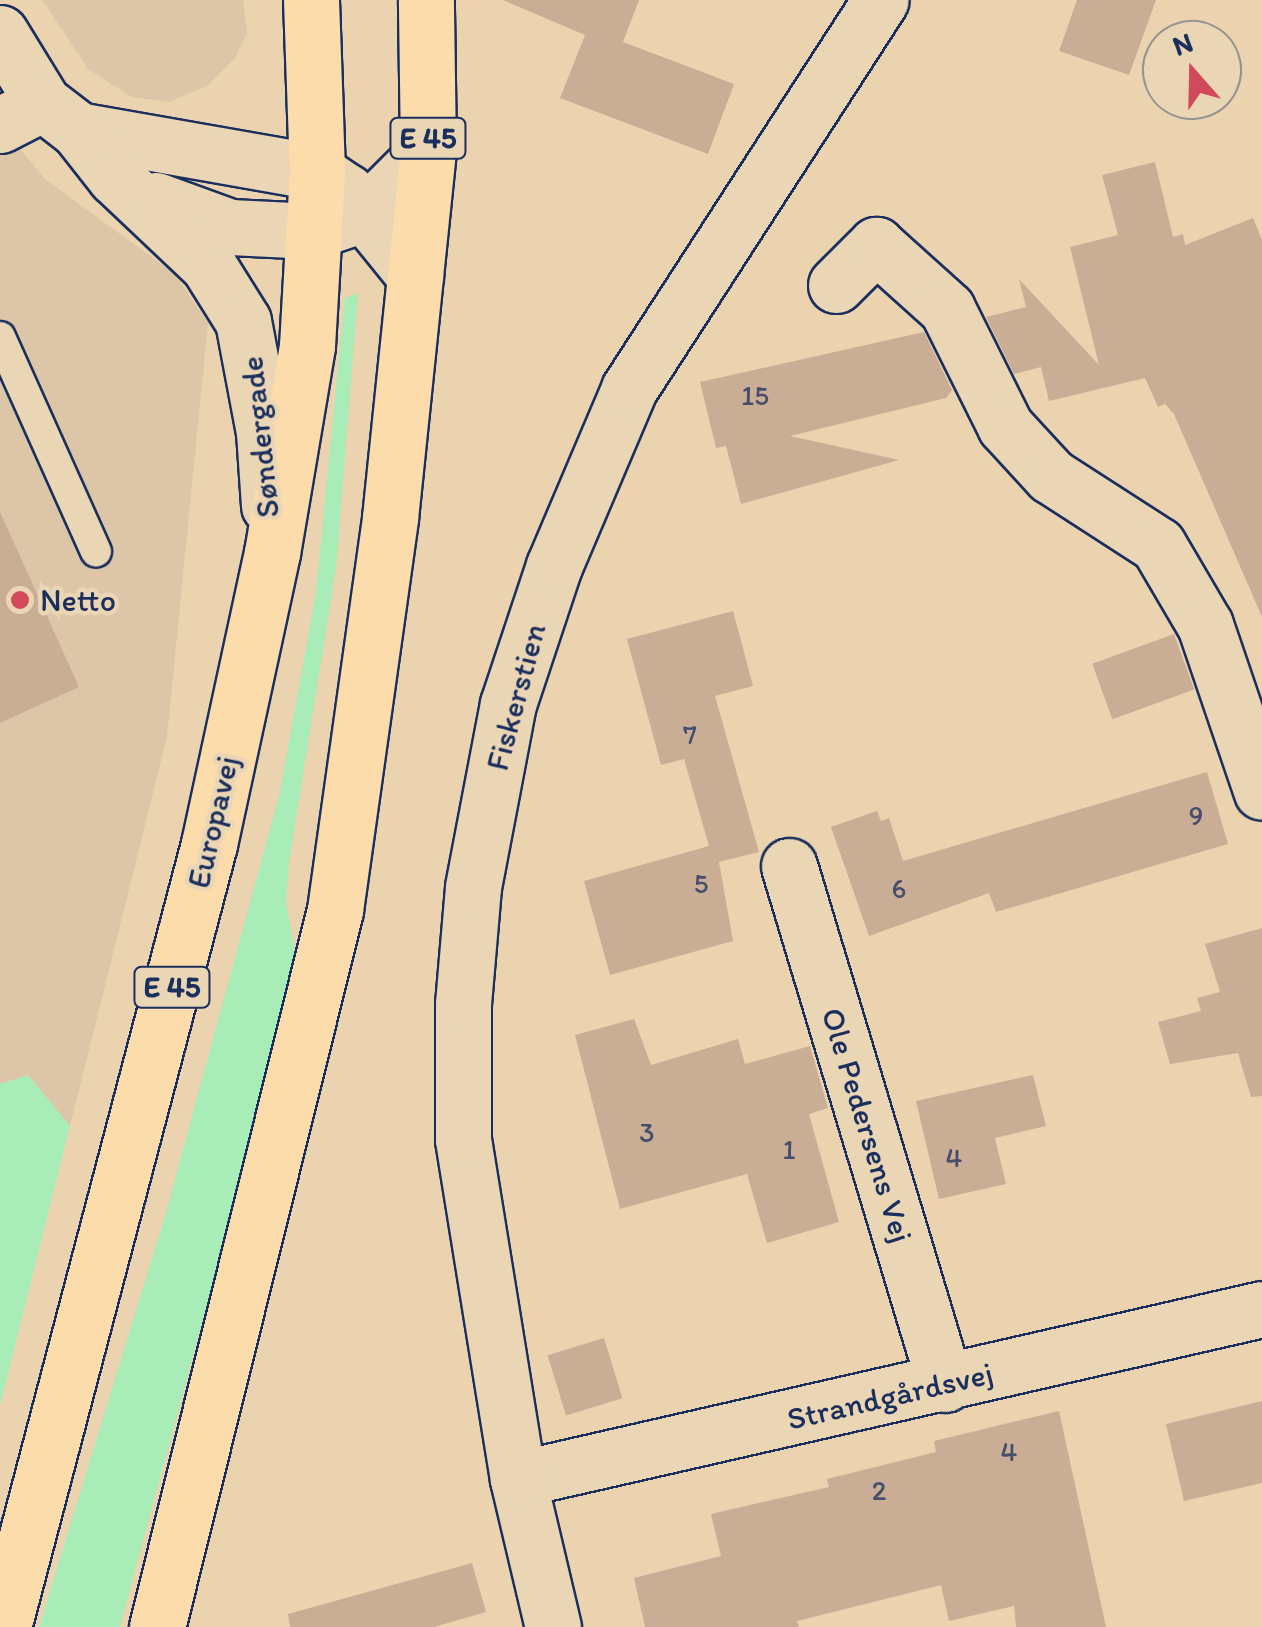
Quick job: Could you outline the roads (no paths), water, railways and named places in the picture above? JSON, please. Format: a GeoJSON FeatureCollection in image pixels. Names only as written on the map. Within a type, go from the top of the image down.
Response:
{"type":"FeatureCollection","features":[{"type":"Feature","properties":{"kind":"main road","name":"Europavej"},"geometry":{"type":"LineString","coordinates":[[3,1627],[209,844],[272,553],[307,346],[316,172],[311,0]]}},
{"type":"Feature","properties":{"kind":"main road","name":"E 45"},"geometry":{"type":"LineString","coordinates":[[157,1627],[335,910],[363,731],[428,150],[426,0]]}},
{"type":"Feature","properties":{"kind":"street","name":"Fiskerstien"},"geometry":{"type":"LineString","coordinates":[[552,1627],[518,1479],[463,1140],[463,1004],[473,887],[508,704],[554,566],[629,390],[881,0]]}},
{"type":"Feature","properties":{"kind":"street","name":"Søndergade"},"geometry":{"type":"LineString","coordinates":[[0,33],[41,120],[126,187],[208,265],[244,321],[264,432],[272,553]]}},
{"type":"Feature","properties":{"kind":"street"},"geometry":{"type":"LineString","coordinates":[[41,120],[316,172],[366,213],[415,276]]}},
{"type":"Feature","properties":{"kind":"street","name":"Søndergade"},"geometry":{"type":"LineString","coordinates":[[126,187],[230,226],[313,232],[366,213],[428,150]]}},
{"type":"Feature","properties":{"kind":"street"},"geometry":{"type":"LineString","coordinates":[[836,286],[876,246],[947,310],[1005,426],[1051,476],[1158,545],[1205,625],[1262,792]]}},
{"type":"Feature","properties":{"kind":"street","name":"Ole Pedersens Vej"},"geometry":{"type":"LineString","coordinates":[[789,866],[945,1384]]}},
{"type":"Feature","properties":{"kind":"street","name":"Strandgårdsvej"},"geometry":{"type":"LineString","coordinates":[[518,1479],[1262,1309]]}},
{"type":"Feature","properties":{"kind":"lane"},"geometry":{"type":"LineString","coordinates":[[0,337],[96,552]]}},
{"type":"Feature","properties":{"kind":"place","name":"Netto"},"geometry":{"type":"Point","coordinates":[20,600]}}]}
